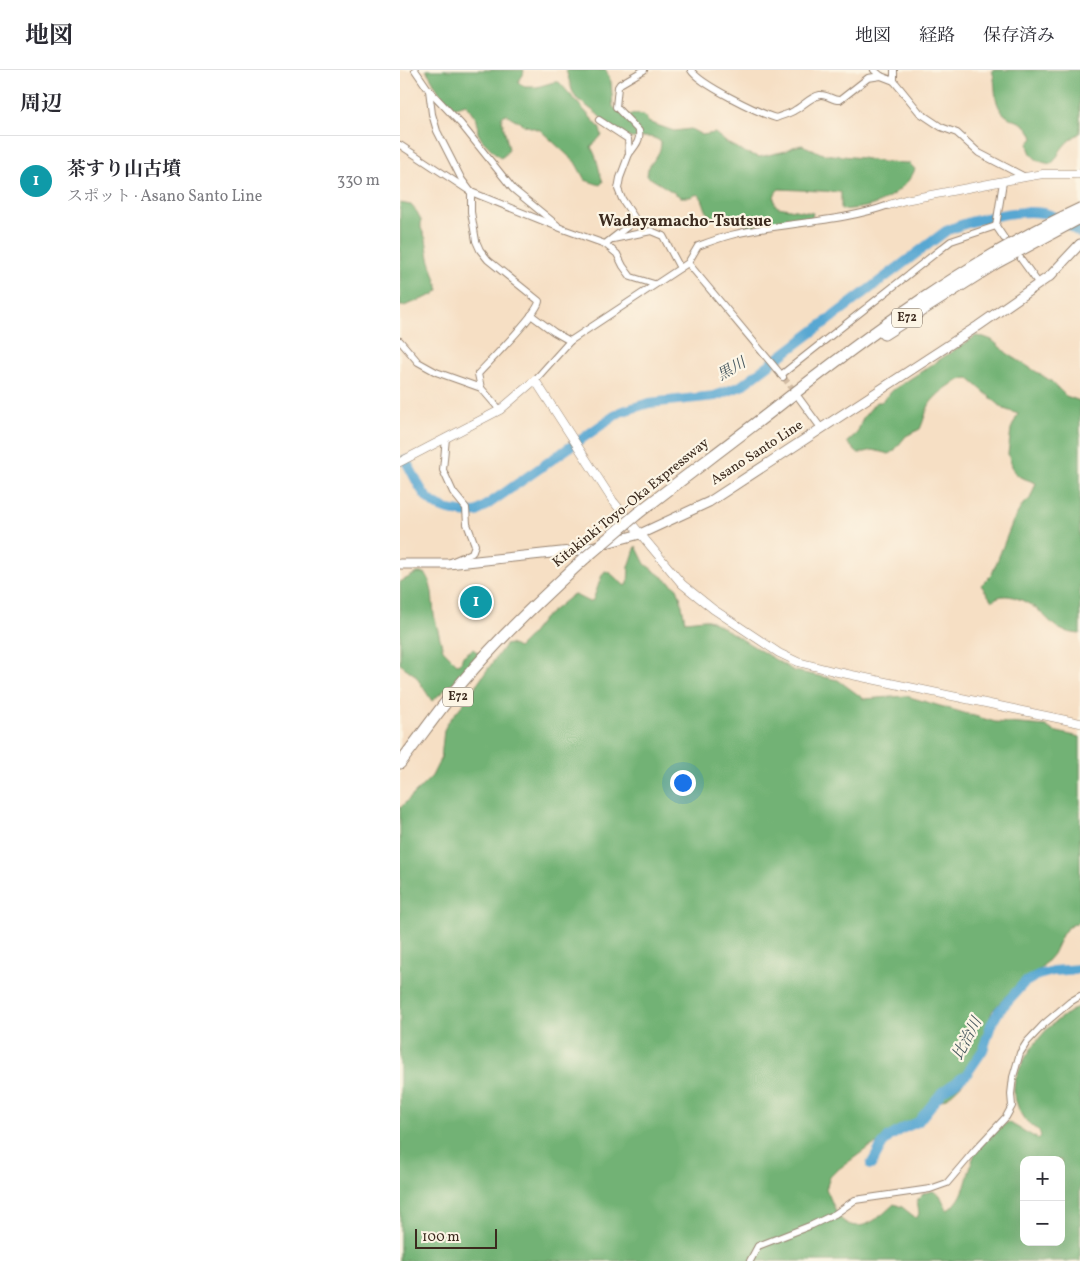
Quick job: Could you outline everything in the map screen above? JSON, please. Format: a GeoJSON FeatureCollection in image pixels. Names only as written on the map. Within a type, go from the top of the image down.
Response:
{"type":"FeatureCollection","features":[{"type":"Feature","properties":{"kind":"highway","name":"Kitakinki Toyo-Oka Expressway"},"geometry":{"type":"LineString","coordinates":[[400,763],[462,682],[516,624],[585,558],[637,514],[886,323],[959,275],[1032,233],[1080,209]]}},
{"type":"Feature","properties":{"kind":"highway","name":"Kitakinki Toyo-Oka Expressway"},"geometry":{"type":"LineString","coordinates":[[771,411],[930,304],[996,263],[1080,218]]}},
{"type":"Feature","properties":{"kind":"highway","name":"Kitakinki Toyo-Oka Expressway"},"geometry":{"type":"LineString","coordinates":[[400,770],[516,624]]}},
{"type":"Feature","properties":{"kind":"main road","name":"Asano Santo Line"},"geometry":{"type":"LineString","coordinates":[[400,564],[448,564],[580,550],[640,534],[709,502],[978,326],[1039,284],[1079,248]]}},
{"type":"Feature","properties":{"kind":"street"},"geometry":{"type":"LineString","coordinates":[[415,70],[429,90],[461,124],[513,189],[563,229]]}},
{"type":"Feature","properties":{"kind":"street"},"geometry":{"type":"LineString","coordinates":[[605,244],[636,220],[622,199],[618,189],[629,154],[640,136],[639,131],[616,107],[620,84],[644,70]]}},
{"type":"Feature","properties":{"kind":"street"},"geometry":{"type":"LineString","coordinates":[[691,70],[697,78],[735,100],[776,118],[794,111],[819,95],[840,100],[868,78],[882,76]]}},
{"type":"Feature","properties":{"kind":"street"},"geometry":{"type":"LineString","coordinates":[[874,70],[894,81],[920,113],[957,134],[978,154],[1025,177]]}},
{"type":"Feature","properties":{"kind":"street"},"geometry":{"type":"LineString","coordinates":[[894,70],[894,81]]}},
{"type":"Feature","properties":{"kind":"street"},"geometry":{"type":"LineString","coordinates":[[429,90],[432,114],[437,131],[462,180],[471,192],[471,212],[476,241],[480,250],[488,260],[539,301],[539,305],[531,315],[478,374],[481,388],[500,410]]}},
{"type":"Feature","properties":{"kind":"street"},"geometry":{"type":"LineString","coordinates":[[599,120],[628,139],[629,154]]}},
{"type":"Feature","properties":{"kind":"street"},"geometry":{"type":"LineString","coordinates":[[400,145],[471,192],[605,244],[617,254],[623,266],[632,277],[654,284]]}},
{"type":"Feature","properties":{"kind":"street"},"geometry":{"type":"LineString","coordinates":[[400,462],[500,410],[535,380],[570,341],[688,263],[698,246],[730,235],[877,210],[905,200],[1025,177],[1043,174],[1080,174]]}},
{"type":"Feature","properties":{"kind":"street"},"geometry":{"type":"LineString","coordinates":[[1003,182],[996,226],[1004,238]]}},
{"type":"Feature","properties":{"kind":"street"},"geometry":{"type":"LineString","coordinates":[[688,263],[767,356],[782,377],[951,242],[996,226]]}},
{"type":"Feature","properties":{"kind":"street"},"geometry":{"type":"LineString","coordinates":[[612,239],[652,232],[663,236],[680,268]]}},
{"type":"Feature","properties":{"kind":"street"},"geometry":{"type":"LineString","coordinates":[[1021,259],[1039,284]]}},
{"type":"Feature","properties":{"kind":"street"},"geometry":{"type":"LineString","coordinates":[[531,315],[570,341]]}},
{"type":"Feature","properties":{"kind":"street"},"geometry":{"type":"LineString","coordinates":[[400,341],[418,362],[436,372],[481,388]]}},
{"type":"Feature","properties":{"kind":"street"},"geometry":{"type":"LineString","coordinates":[[535,380],[613,501],[682,584],[751,635],[779,653],[798,662],[833,671],[1080,723]]}},
{"type":"Feature","properties":{"kind":"street"},"geometry":{"type":"LineString","coordinates":[[800,398],[821,428]]}},
{"type":"Feature","properties":{"kind":"street"},"geometry":{"type":"LineString","coordinates":[[446,438],[443,470],[453,492],[466,508],[467,524],[475,545],[472,552],[448,564]]}},
{"type":"Feature","properties":{"kind":"street"},"geometry":{"type":"LineString","coordinates":[[750,1261],[758,1246],[835,1214],[855,1200],[930,1189],[947,1183],[1006,1117],[1012,1106],[1010,1094],[1013,1077],[1020,1053],[1027,1042],[1044,1024],[1080,996]]}},
{"type":"Feature","properties":{"kind":"green space"},"geometry":{"type":"Polygon","coordinates":[[[426,70],[524,70],[518,82],[525,87],[537,87],[559,82],[599,127],[602,135],[591,147],[603,182],[600,185],[585,180],[575,162],[540,130],[524,125],[506,114],[502,116],[502,120],[509,149],[500,158],[482,140],[478,133],[477,120],[466,104],[453,108],[440,94],[426,70]]]}},
{"type":"Feature","properties":{"kind":"green space"},"geometry":{"type":"Polygon","coordinates":[[[566,70],[606,70],[611,82],[613,107],[621,113],[644,116],[648,122],[674,131],[691,129],[702,135],[715,133],[727,143],[746,153],[759,157],[802,145],[823,154],[882,162],[909,163],[915,169],[903,186],[892,195],[879,203],[862,208],[841,210],[841,192],[779,189],[777,191],[774,198],[775,204],[778,207],[813,213],[809,221],[758,223],[752,228],[733,218],[712,217],[707,212],[698,194],[690,197],[681,197],[647,176],[649,167],[659,152],[661,142],[649,137],[630,138],[608,125],[576,98],[566,70]]]}},
{"type":"Feature","properties":{"kind":"green space"},"geometry":{"type":"Polygon","coordinates":[[[992,70],[1080,70],[1080,133],[1066,143],[1051,164],[1035,159],[1029,149],[1028,144],[1033,138],[1027,127],[1003,113],[997,103],[992,70]]]}},
{"type":"Feature","properties":{"kind":"green space"},"geometry":{"type":"Polygon","coordinates":[[[400,203],[411,205],[421,220],[421,228],[426,239],[429,258],[439,290],[433,295],[404,306],[400,306],[400,203]]]}},
{"type":"Feature","properties":{"kind":"green space"},"geometry":{"type":"Polygon","coordinates":[[[976,336],[992,340],[1008,354],[1051,381],[1066,396],[1080,401],[1080,634],[1060,629],[1037,609],[1015,598],[1003,596],[992,601],[981,585],[992,574],[1013,521],[1023,504],[1030,499],[1036,483],[1020,477],[1014,472],[1008,454],[1011,429],[1018,414],[1004,409],[968,378],[953,383],[934,398],[920,429],[906,436],[893,452],[889,454],[873,450],[857,453],[847,442],[857,433],[863,418],[876,402],[881,402],[893,390],[976,336]]]}},
{"type":"Feature","properties":{"kind":"green space"},"geometry":{"type":"Polygon","coordinates":[[[636,546],[645,564],[677,588],[685,621],[704,619],[712,621],[794,671],[838,680],[864,699],[906,696],[995,722],[1046,726],[1053,731],[1080,737],[1080,921],[1067,928],[1053,954],[1041,968],[1031,977],[1020,982],[992,1011],[980,1051],[970,1074],[962,1084],[948,1097],[936,1103],[915,1125],[896,1136],[869,1147],[836,1171],[830,1177],[826,1189],[840,1218],[856,1226],[877,1219],[894,1204],[902,1207],[916,1218],[919,1214],[917,1200],[924,1193],[933,1191],[940,1195],[947,1210],[954,1205],[963,1191],[978,1148],[992,1134],[1008,1122],[1038,1139],[1041,1136],[1038,1130],[1021,1114],[1014,1094],[1015,1080],[1029,1052],[1048,1028],[1080,1006],[1080,1261],[400,1261],[400,808],[432,776],[441,758],[444,730],[448,722],[505,645],[510,644],[518,648],[544,618],[571,596],[575,595],[589,602],[593,600],[605,571],[609,572],[625,586],[628,584],[629,567],[636,546]]]}},
{"type":"Feature","properties":{"kind":"green space"},"geometry":{"type":"Polygon","coordinates":[[[417,573],[425,573],[429,580],[434,615],[443,650],[457,664],[461,662],[463,656],[473,649],[481,655],[474,665],[432,701],[415,675],[400,664],[400,582],[417,573]]]}},
{"type":"Feature","properties":{"kind":"waterway","name":"黒川"},"geometry":{"type":"LineString","coordinates":[[405,460],[428,499],[443,508],[454,511],[477,512],[620,412],[649,403],[715,396],[741,386],[946,231],[969,222],[999,215],[1029,212],[1053,216],[1080,233]]}},
{"type":"Feature","properties":{"kind":"waterway","name":"比治川"},"geometry":{"type":"LineString","coordinates":[[871,1165],[882,1145],[889,1137],[918,1122],[942,1092],[966,1075],[983,1050],[991,1025],[999,1011],[1024,983],[1038,975],[1053,971],[1080,969]]}},
{"type":"Feature","properties":{"kind":"tunnel"},"geometry":{"type":"LineString","coordinates":[[784,378],[796,393]]}},
{"type":"Feature","properties":{"kind":"place","name":"茶すり山古墳"},"geometry":{"type":"Point","coordinates":[476,602]}},
{"type":"Feature","properties":{"kind":"district","name":"Wadayamacho-Tsutsue"},"geometry":{"type":"Point","coordinates":[685,222]}}]}
